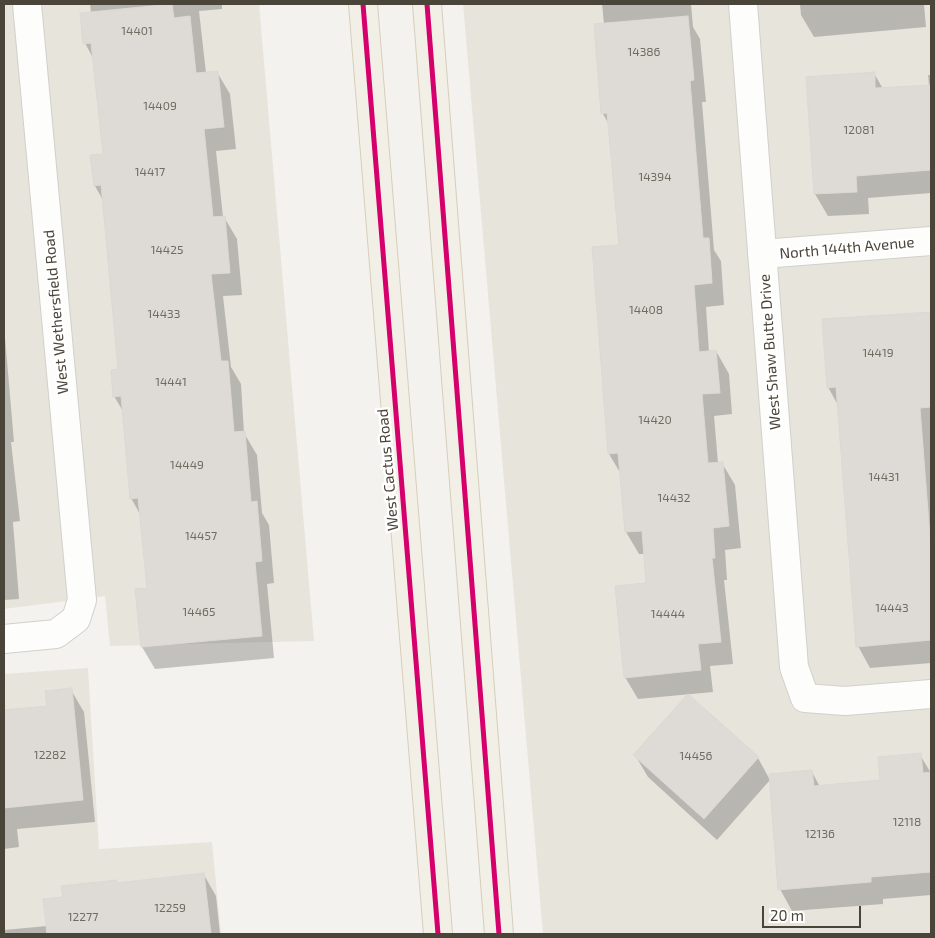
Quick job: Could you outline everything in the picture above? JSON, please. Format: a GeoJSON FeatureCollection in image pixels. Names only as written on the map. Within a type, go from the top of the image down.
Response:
{"type":"FeatureCollection","features":[{"type":"Feature","properties":{"kind":"main road","name":"West Cactus Road"},"geometry":{"type":"LineString","coordinates":[[363,4],[438,934]]}},
{"type":"Feature","properties":{"kind":"main road"},"geometry":{"type":"LineString","coordinates":[[426,4],[499,934]]}},
{"type":"Feature","properties":{"kind":"street","name":"West Wethersfield Road"},"geometry":{"type":"LineString","coordinates":[[4,639],[56,634],[76,619],[82,600],[27,4]]}},
{"type":"Feature","properties":{"kind":"street","name":"West Shaw Butte Drive"},"geometry":{"type":"LineString","coordinates":[[742,4],[794,667],[806,698],[845,701],[931,694]]}},
{"type":"Feature","properties":{"kind":"street","name":"North 144th Avenue"},"geometry":{"type":"LineString","coordinates":[[762,254],[931,241]]}},
{"type":"Feature","properties":{"kind":"shaded area"},"geometry":{"type":"Polygon","coordinates":[[[4,4],[259,4],[314,641],[110,646],[105,596],[4,609],[4,4]]]}},
{"type":"Feature","properties":{"kind":"shaded area"},"geometry":{"type":"Polygon","coordinates":[[[463,4],[931,4],[931,934],[543,934],[463,4]]]}},
{"type":"Feature","properties":{"kind":"shaded area"},"geometry":{"type":"Polygon","coordinates":[[[88,668],[99,849],[212,842],[221,934],[4,934],[4,674],[88,668]]]}},
{"type":"Feature","properties":{"kind":"building"},"geometry":{"type":"Polygon","coordinates":[[[172,4],[174,18],[190,16],[196,73],[218,71],[224,127],[204,129],[213,217],[225,216],[230,273],[211,274],[221,361],[228,361],[234,432],[245,431],[251,502],[257,501],[262,561],[255,562],[262,636],[141,647],[135,589],[147,588],[138,498],[130,499],[121,396],[113,397],[111,370],[118,369],[101,185],[94,186],[90,155],[103,154],[91,43],[83,44],[80,13],[172,4]]]}},
{"type":"Feature","properties":{"kind":"building"},"geometry":{"type":"Polygon","coordinates":[[[688,16],[694,80],[690,81],[703,238],[709,238],[712,283],[694,285],[699,352],[716,350],[720,393],[702,394],[708,463],[723,462],[729,526],[713,528],[715,558],[712,558],[721,642],[698,644],[701,670],[624,678],[615,586],[646,583],[642,531],[625,532],[618,453],[608,454],[592,247],[619,245],[607,113],[601,114],[594,24],[688,16]]]}},
{"type":"Feature","properties":{"kind":"building"},"geometry":{"type":"Polygon","coordinates":[[[875,72],[875,88],[931,85],[931,170],[856,176],[857,192],[814,194],[806,77],[875,72]]]}},
{"type":"Feature","properties":{"kind":"building"},"geometry":{"type":"Polygon","coordinates":[[[931,312],[931,407],[920,408],[931,550],[931,640],[856,647],[836,387],[827,388],[822,319],[931,312]]]}},
{"type":"Feature","properties":{"kind":"building"},"geometry":{"type":"Polygon","coordinates":[[[72,688],[83,800],[4,808],[4,710],[47,706],[45,691],[72,688]]]}},
{"type":"Feature","properties":{"kind":"building"},"geometry":{"type":"Polygon","coordinates":[[[688,694],[759,757],[704,819],[633,755],[688,694]]]}},
{"type":"Feature","properties":{"kind":"building"},"geometry":{"type":"Polygon","coordinates":[[[921,753],[923,773],[931,772],[931,872],[871,877],[871,882],[778,890],[769,774],[812,770],[814,786],[880,780],[878,757],[921,753]]]}},
{"type":"Feature","properties":{"kind":"building"},"geometry":{"type":"Polygon","coordinates":[[[204,873],[211,934],[47,934],[43,899],[63,897],[61,886],[117,880],[117,883],[204,873]]]}},
{"type":"Feature","properties":{"kind":"cycle path"},"geometry":{"type":"LineString","coordinates":[[363,4],[438,934]]}},
{"type":"Feature","properties":{"kind":"cycle path"},"geometry":{"type":"LineString","coordinates":[[427,4],[499,934]]}}]}
